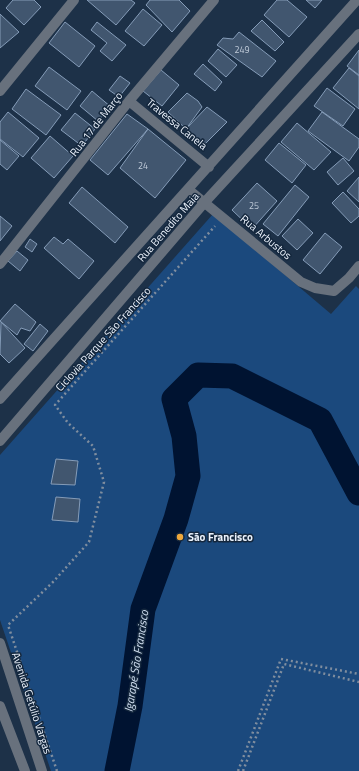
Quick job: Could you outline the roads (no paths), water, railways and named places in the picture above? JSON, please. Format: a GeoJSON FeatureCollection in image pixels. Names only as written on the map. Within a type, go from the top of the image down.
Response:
{"type":"FeatureCollection","features":[{"type":"Feature","properties":{"kind":"street"},"geometry":{"type":"LineString","coordinates":[[0,91],[74,0]]}},
{"type":"Feature","properties":{"kind":"street","name":"Rua 17 de Março"},"geometry":{"type":"LineString","coordinates":[[0,264],[129,101],[214,0]]}},
{"type":"Feature","properties":{"kind":"street","name":"Rua Benedito Maia"},"geometry":{"type":"LineString","coordinates":[[0,399],[358,0]]}},
{"type":"Feature","properties":{"kind":"street","name":"Rua Benedito Maia"},"geometry":{"type":"LineString","coordinates":[[0,441],[204,203],[359,34]]}},
{"type":"Feature","properties":{"kind":"street","name":"Travessa Canela"},"geometry":{"type":"LineString","coordinates":[[129,101],[209,167]]}},
{"type":"Feature","properties":{"kind":"street","name":"Rua Arbustos"},"geometry":{"type":"LineString","coordinates":[[189,190],[301,282],[315,288],[334,291],[349,278],[359,266]]}},
{"type":"Feature","properties":{"kind":"street","name":"Avenida Getúlio Vargas"},"geometry":{"type":"LineString","coordinates":[[0,643],[42,771]]}},
{"type":"Feature","properties":{"kind":"street"},"geometry":{"type":"LineString","coordinates":[[0,706],[25,771]]}},
{"type":"Feature","properties":{"kind":"waterway","name":"Igarapé São Francisco"},"geometry":{"type":"LineString","coordinates":[[117,771],[130,706],[143,609],[176,519],[188,476],[184,436],[174,399],[198,375],[232,376],[320,420],[359,493]]}},
{"type":"Feature","properties":{"kind":"place","name":"São Francisco"},"geometry":{"type":"Point","coordinates":[180,537]}}]}
